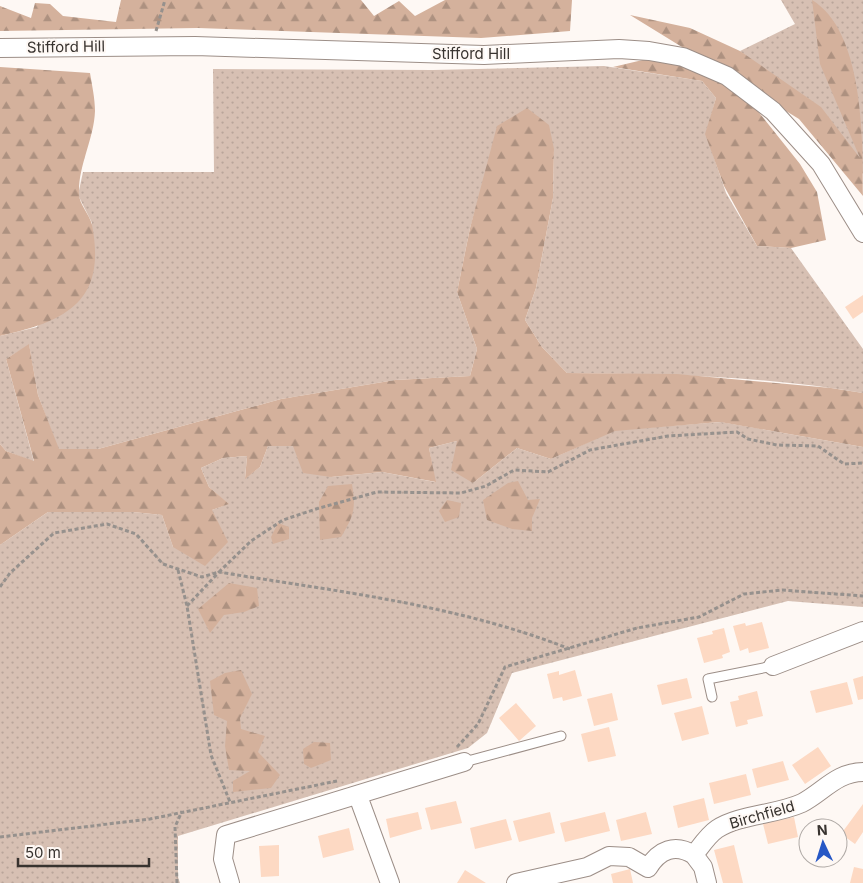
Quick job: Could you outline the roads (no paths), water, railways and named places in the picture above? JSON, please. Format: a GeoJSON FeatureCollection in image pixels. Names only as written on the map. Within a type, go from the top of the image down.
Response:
{"type":"FeatureCollection","features":[{"type":"Feature","properties":{"kind":"street","name":"Stifford Hill"},"geometry":{"type":"LineString","coordinates":[[0,48],[150,46],[476,55],[619,49],[683,56],[727,76],[773,111],[821,164],[863,233]]}},
{"type":"Feature","properties":{"kind":"street"},"geometry":{"type":"LineString","coordinates":[[773,666],[863,631]]}},
{"type":"Feature","properties":{"kind":"street"},"geometry":{"type":"LineString","coordinates":[[230,883],[223,859],[226,835],[358,796],[458,757]]}},
{"type":"Feature","properties":{"kind":"street","name":"Birchfield"},"geometry":{"type":"LineString","coordinates":[[694,855],[709,836],[728,823],[783,810],[804,802],[831,781],[856,772],[863,772]]}},
{"type":"Feature","properties":{"kind":"street"},"geometry":{"type":"LineString","coordinates":[[358,796],[390,883]]}},
{"type":"Feature","properties":{"kind":"street"},"geometry":{"type":"LineString","coordinates":[[516,883],[588,866],[609,856],[629,857],[648,875],[660,853],[679,848],[694,855],[704,867],[707,883]]}},
{"type":"Feature","properties":{"kind":"lane"},"geometry":{"type":"LineString","coordinates":[[712,697],[708,679],[773,666]]}},
{"type":"Feature","properties":{"kind":"lane"},"geometry":{"type":"LineString","coordinates":[[458,757],[561,736]]}}]}
